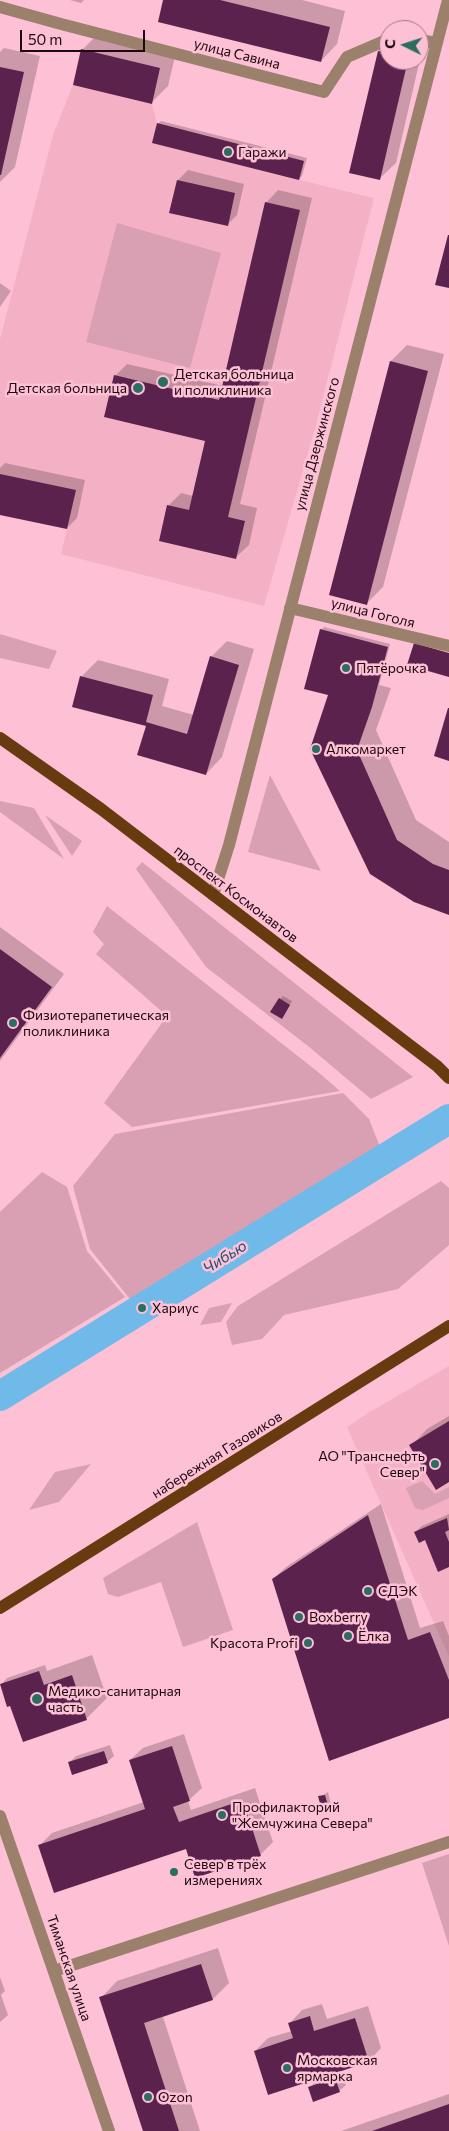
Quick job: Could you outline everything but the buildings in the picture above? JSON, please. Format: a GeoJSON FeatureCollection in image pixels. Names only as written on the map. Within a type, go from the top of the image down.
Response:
{"type":"FeatureCollection","features":[{"type":"Feature","properties":{"kind":"main road","name":"проспект Космонавтов"},"geometry":{"type":"LineString","coordinates":[[0,738],[101,809],[446,1076]]}},
{"type":"Feature","properties":{"kind":"main road","name":"набережная Газовиков"},"geometry":{"type":"LineString","coordinates":[[0,1608],[449,1326]]}},
{"type":"Feature","properties":{"kind":"street","name":"улица Дзержинского"},"geometry":{"type":"LineString","coordinates":[[213,895],[229,845],[448,0]]}},
{"type":"Feature","properties":{"kind":"street","name":"улица Савина"},"geometry":{"type":"LineString","coordinates":[[0,7],[324,92],[347,57],[379,43]]}},
{"type":"Feature","properties":{"kind":"street"},"geometry":{"type":"LineString","coordinates":[[429,42],[437,43]]}},
{"type":"Feature","properties":{"kind":"street","name":"улица Гоголя"},"geometry":{"type":"LineString","coordinates":[[290,608],[449,646]]}},
{"type":"Feature","properties":{"kind":"street","name":"Тиманская улица"},"geometry":{"type":"LineString","coordinates":[[0,1816],[109,2131]]}},
{"type":"Feature","properties":{"kind":"street"},"geometry":{"type":"LineString","coordinates":[[54,1971],[449,1842]]}},
{"type":"Feature","properties":{"kind":"shaded area","name":"Детская больница и поликлиника"},"geometry":{"type":"Polygon","coordinates":[[[73,85],[152,104],[157,123],[304,161],[300,180],[374,198],[316,425],[264,606],[61,554],[67,529],[0,515],[0,339],[53,135],[73,85]]]}},
{"type":"Feature","properties":{"kind":"shaded area"},"geometry":{"type":"Polygon","coordinates":[[[117,223],[221,253],[190,368],[86,342],[117,223]]]}},
{"type":"Feature","properties":{"kind":"shaded area"},"geometry":{"type":"Polygon","coordinates":[[[0,634],[57,651],[49,669],[0,658],[0,634]]]}},
{"type":"Feature","properties":{"kind":"shaded area"},"geometry":{"type":"Polygon","coordinates":[[[270,775],[321,871],[248,852],[270,775]]]}},
{"type":"Feature","properties":{"kind":"shaded area"},"geometry":{"type":"Polygon","coordinates":[[[0,801],[34,808],[64,859],[0,812],[0,801]]]}},
{"type":"Feature","properties":{"kind":"shaded area"},"geometry":{"type":"Polygon","coordinates":[[[45,815],[82,841],[72,856],[45,815]]]}},
{"type":"Feature","properties":{"kind":"shaded area"},"geometry":{"type":"Polygon","coordinates":[[[142,862],[413,1077],[371,1099],[308,1046],[206,967],[136,869],[142,862]]]}},
{"type":"Feature","properties":{"kind":"shaded area"},"geometry":{"type":"Polygon","coordinates":[[[107,906],[340,1091],[132,1127],[104,1103],[167,1016],[96,954],[104,944],[93,932],[107,906]]]}},
{"type":"Feature","properties":{"kind":"shaded area"},"geometry":{"type":"Polygon","coordinates":[[[343,1093],[369,1119],[382,1152],[202,1263],[133,1303],[90,1249],[73,1186],[115,1134],[343,1093]]]}},
{"type":"Feature","properties":{"kind":"shaded area"},"geometry":{"type":"Polygon","coordinates":[[[42,1172],[67,1187],[87,1251],[125,1297],[0,1373],[0,1212],[42,1172]]]}},
{"type":"Feature","properties":{"kind":"shaded area"},"geometry":{"type":"Polygon","coordinates":[[[441,1181],[449,1188],[449,1245],[398,1289],[284,1315],[262,1339],[232,1345],[226,1322],[238,1306],[441,1181]]]}},
{"type":"Feature","properties":{"kind":"shaded area"},"geometry":{"type":"Polygon","coordinates":[[[232,1303],[221,1322],[200,1325],[209,1308],[232,1303]]]}},
{"type":"Feature","properties":{"kind":"shaded area"},"geometry":{"type":"Polygon","coordinates":[[[449,1366],[449,1657],[347,1427],[449,1366]]]}},
{"type":"Feature","properties":{"kind":"shaded area"},"geometry":{"type":"Polygon","coordinates":[[[91,1464],[59,1502],[29,1510],[55,1472],[91,1464]]]}},
{"type":"Feature","properties":{"kind":"shaded area"},"geometry":{"type":"Polygon","coordinates":[[[422,1481],[435,1494],[449,1487],[449,1498],[423,1510],[415,1508],[406,1488],[422,1481]]]}},
{"type":"Feature","properties":{"kind":"shaded area"},"geometry":{"type":"Polygon","coordinates":[[[197,1522],[233,1630],[183,1647],[161,1582],[118,1597],[108,1594],[103,1578],[197,1522]]]}},
{"type":"Feature","properties":{"kind":"shaded area"},"geometry":{"type":"Polygon","coordinates":[[[449,1854],[449,1946],[422,1863],[449,1854]]]}},
{"type":"Feature","properties":{"kind":"waterway","name":"Чибью"},"geometry":{"type":"LineString","coordinates":[[0,1396],[449,1119]]}},
{"type":"Feature","properties":{"kind":"place","name":"Гаражи"},"geometry":{"type":"Point","coordinates":[228,152]}},
{"type":"Feature","properties":{"kind":"place","name":"Детская больница и поликлиника"},"geometry":{"type":"Point","coordinates":[163,382]}},
{"type":"Feature","properties":{"kind":"place","name":"Детская больница"},"geometry":{"type":"Point","coordinates":[138,388]}},
{"type":"Feature","properties":{"kind":"place","name":"Пятёрочка"},"geometry":{"type":"Point","coordinates":[346,668]}},
{"type":"Feature","properties":{"kind":"place","name":"Алкомаркет"},"geometry":{"type":"Point","coordinates":[316,749]}},
{"type":"Feature","properties":{"kind":"place","name":"Физиотерапетическая поликлиника"},"geometry":{"type":"Point","coordinates":[13,1023]}},
{"type":"Feature","properties":{"kind":"place","name":"Хариус"},"geometry":{"type":"Point","coordinates":[142,1308]}},
{"type":"Feature","properties":{"kind":"place","name":"АО \"Транснефть Север\""},"geometry":{"type":"Point","coordinates":[435,1464]}},
{"type":"Feature","properties":{"kind":"place","name":"СДЭК"},"geometry":{"type":"Point","coordinates":[368,1591]}},
{"type":"Feature","properties":{"kind":"place","name":"Boxberry"},"geometry":{"type":"Point","coordinates":[299,1617]}},
{"type":"Feature","properties":{"kind":"place","name":"Ёлка"},"geometry":{"type":"Point","coordinates":[348,1636]}},
{"type":"Feature","properties":{"kind":"place","name":"Красота Profi"},"geometry":{"type":"Point","coordinates":[308,1643]}},
{"type":"Feature","properties":{"kind":"place","name":"Медико-санитарная часть"},"geometry":{"type":"Point","coordinates":[37,1699]}},
{"type":"Feature","properties":{"kind":"place","name":"Профилакторий \"Жемчужина Севера\""},"geometry":{"type":"Point","coordinates":[222,1815]}},
{"type":"Feature","properties":{"kind":"place","name":"Север в трёх измерениях"},"geometry":{"type":"Point","coordinates":[174,1872]}},
{"type":"Feature","properties":{"kind":"place","name":"Московская ярмарка"},"geometry":{"type":"Point","coordinates":[287,2068]}},
{"type":"Feature","properties":{"kind":"place","name":"Ozon"},"geometry":{"type":"Point","coordinates":[148,2097]}}]}
